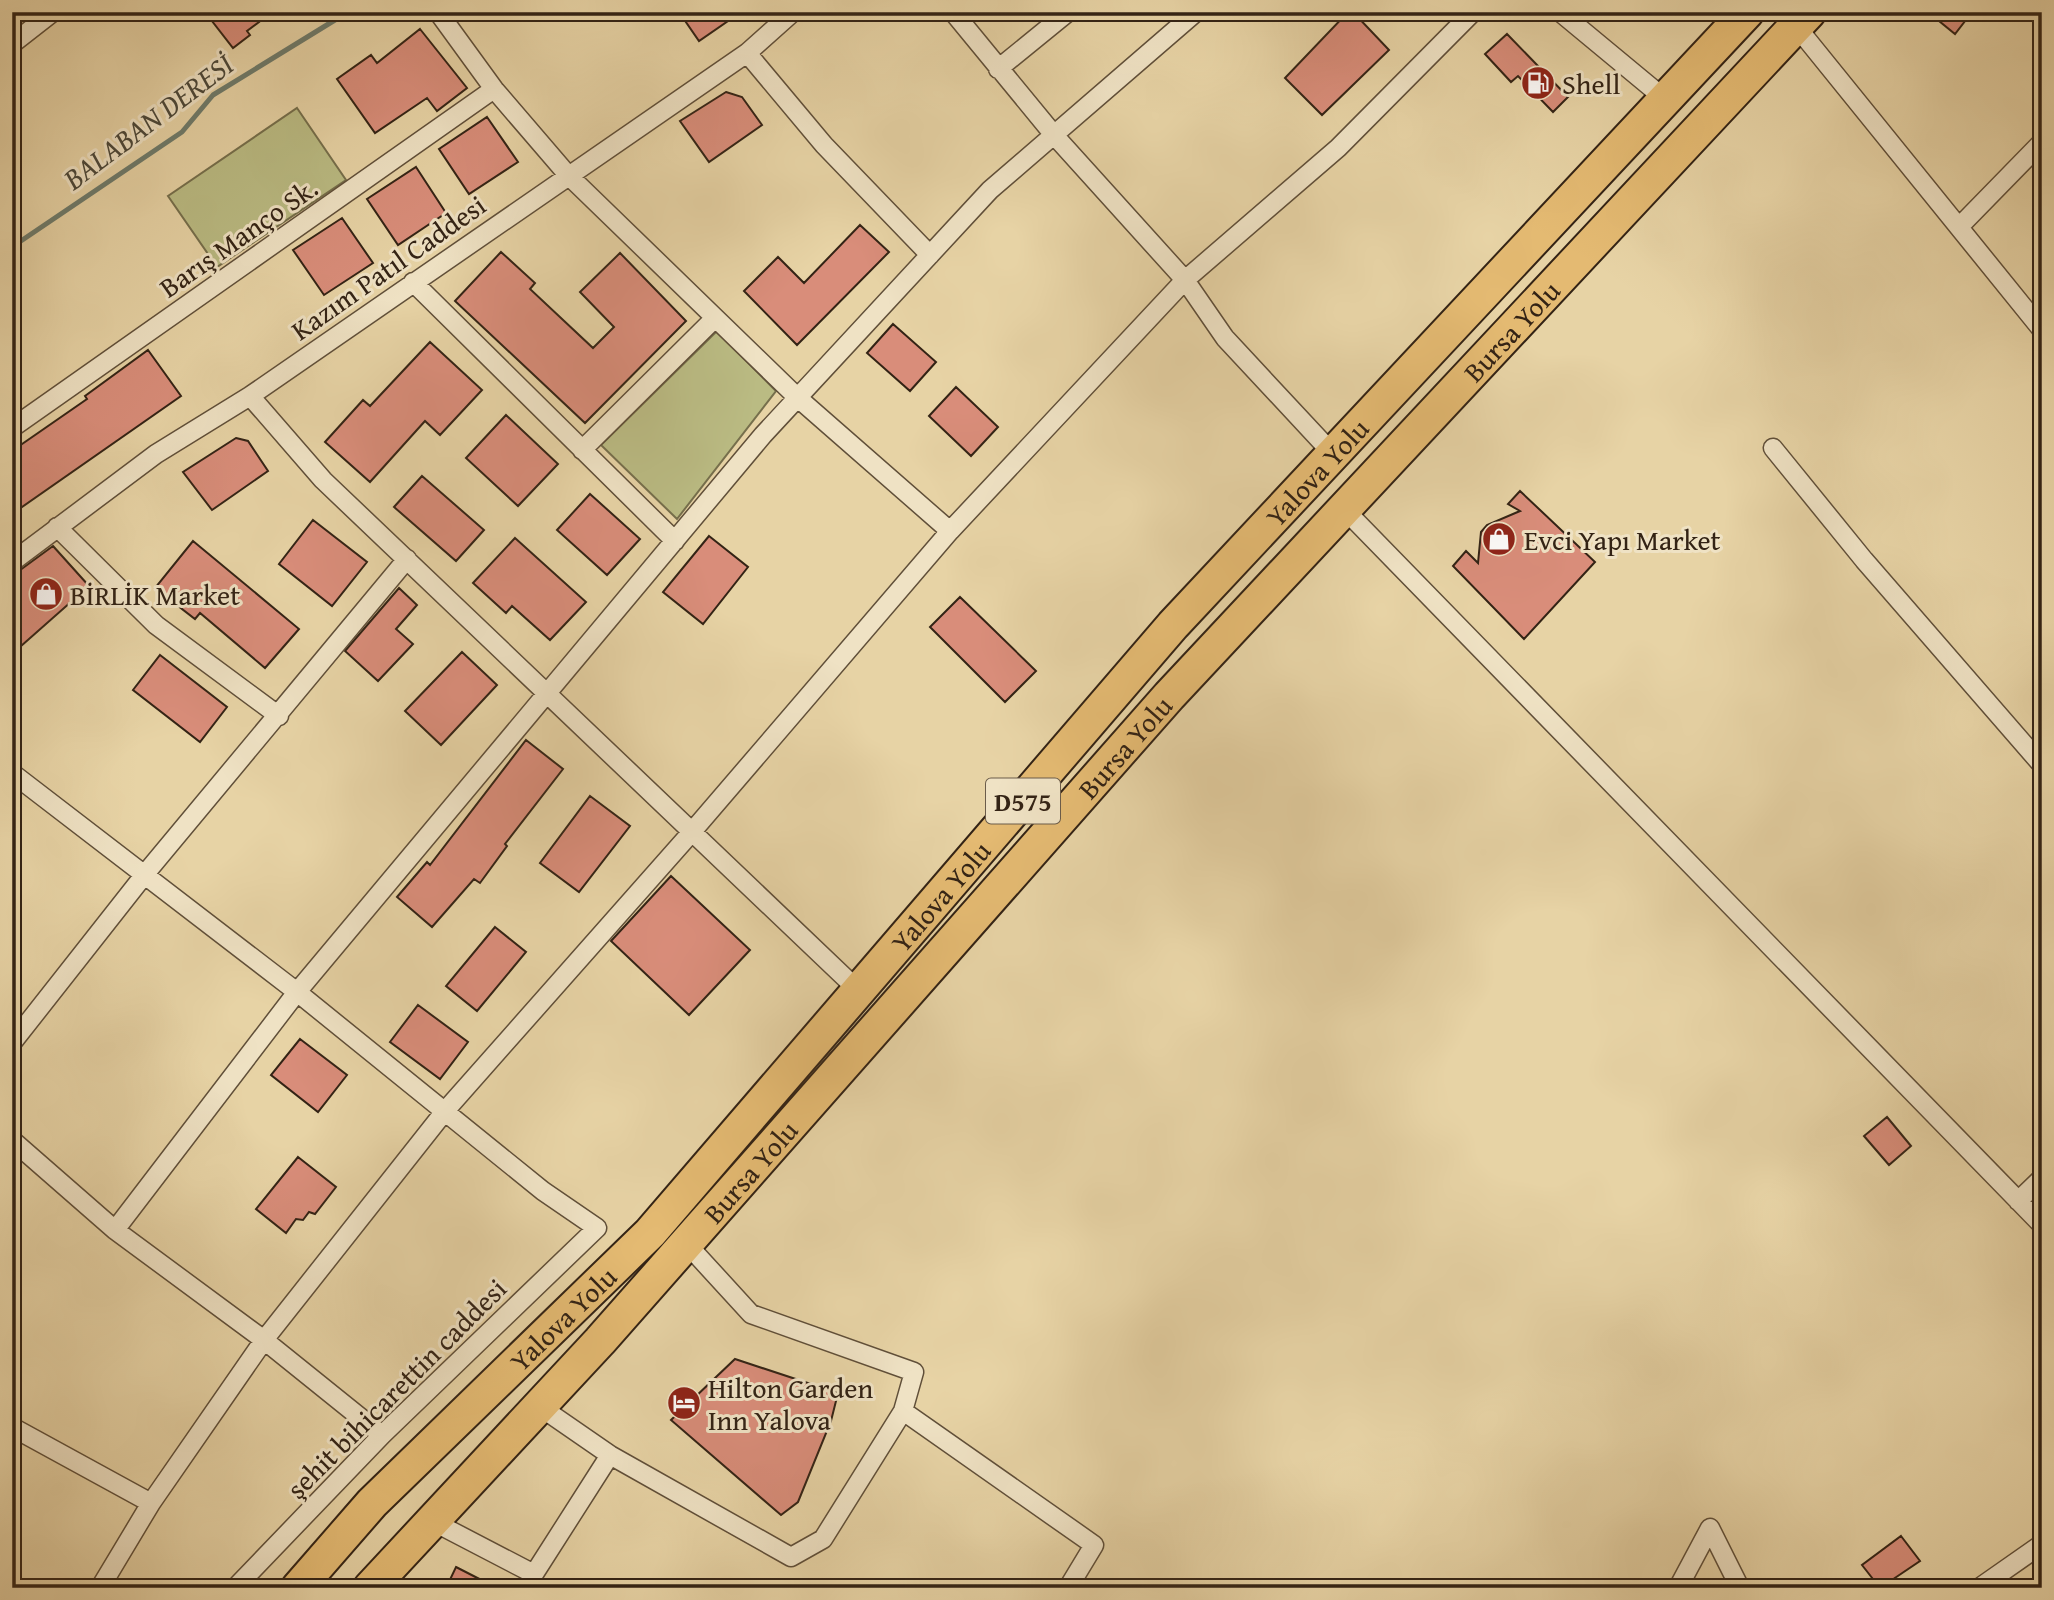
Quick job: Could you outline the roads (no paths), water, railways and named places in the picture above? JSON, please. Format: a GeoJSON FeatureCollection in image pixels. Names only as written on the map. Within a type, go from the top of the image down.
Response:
{"type":"FeatureCollection","features":[{"type":"Feature","properties":{"kind":"highway","name":"Yalova Yolu"},"geometry":{"type":"LineString","coordinates":[[298,1588],[372,1503],[650,1233],[1173,625],[1747,12]]}},
{"type":"Feature","properties":{"kind":"highway","name":"Bursa Yolu"},"geometry":{"type":"LineString","coordinates":[[370,1588],[686,1243],[1168,696],[1802,19]]}},
{"type":"Feature","properties":{"kind":"street"},"geometry":{"type":"LineString","coordinates":[[12,44],[53,12]]}},
{"type":"Feature","properties":{"kind":"street"},"geometry":{"type":"LineString","coordinates":[[438,12],[494,89],[567,174],[798,398],[950,531]]}},
{"type":"Feature","properties":{"kind":"street","name":"Kazım Patıl Caddesi"},"geometry":{"type":"LineString","coordinates":[[12,562],[156,454],[250,396],[567,174],[747,52],[793,12]]}},
{"type":"Feature","properties":{"kind":"street"},"geometry":{"type":"LineString","coordinates":[[953,12],[1054,135],[1185,280],[1225,338],[1333,454]]}},
{"type":"Feature","properties":{"kind":"street"},"geometry":{"type":"LineString","coordinates":[[998,69],[1068,12]]}},
{"type":"Feature","properties":{"kind":"street"},"geometry":{"type":"LineString","coordinates":[[115,1230],[297,992],[798,398],[990,190],[1196,12]]}},
{"type":"Feature","properties":{"kind":"street"},"geometry":{"type":"LineString","coordinates":[[100,1588],[152,1503],[264,1340],[445,1111],[690,834],[950,531],[1185,280],[1338,148],[1473,12]]}},
{"type":"Feature","properties":{"kind":"street"},"geometry":{"type":"LineString","coordinates":[[1560,12],[1665,99]]}},
{"type":"Feature","properties":{"kind":"street"},"geometry":{"type":"LineString","coordinates":[[1802,19],[1959,227],[2042,330]]}},
{"type":"Feature","properties":{"kind":"street"},"geometry":{"type":"LineString","coordinates":[[747,52],[824,145],[930,255]]}},
{"type":"Feature","properties":{"kind":"street","name":"Barış Manço Sk."},"geometry":{"type":"LineString","coordinates":[[12,428],[494,89]]}},
{"type":"Feature","properties":{"kind":"street"},"geometry":{"type":"LineString","coordinates":[[1959,227],[2042,142]]}},
{"type":"Feature","properties":{"kind":"street"},"geometry":{"type":"LineString","coordinates":[[413,282],[675,541]]}},
{"type":"Feature","properties":{"kind":"street"},"geometry":{"type":"LineString","coordinates":[[582,450],[715,318]]}},
{"type":"Feature","properties":{"kind":"street"},"geometry":{"type":"LineString","coordinates":[[250,396],[323,480],[549,693],[690,834],[860,992]]}},
{"type":"Feature","properties":{"kind":"street"},"geometry":{"type":"LineString","coordinates":[[1773,448],[1864,560],[2042,765]]}},
{"type":"Feature","properties":{"kind":"street"},"geometry":{"type":"LineString","coordinates":[[1344,509],[2042,1226]]}},
{"type":"Feature","properties":{"kind":"street"},"geometry":{"type":"LineString","coordinates":[[57,527],[156,625],[279,716]]}},
{"type":"Feature","properties":{"kind":"street"},"geometry":{"type":"LineString","coordinates":[[12,1043],[145,874],[407,559]]}},
{"type":"Feature","properties":{"kind":"street"},"geometry":{"type":"LineString","coordinates":[[12,773],[297,992],[445,1111]]}},
{"type":"Feature","properties":{"kind":"street","name":"şehit bihicarettin caddesi"},"geometry":{"type":"LineString","coordinates":[[235,1588],[382,1434],[597,1228],[543,1191],[445,1111]]}},
{"type":"Feature","properties":{"kind":"street"},"geometry":{"type":"LineString","coordinates":[[12,1140],[115,1230],[264,1340],[382,1434]]}},
{"type":"Feature","properties":{"kind":"street"},"geometry":{"type":"LineString","coordinates":[[2018,1201],[2042,1178]]}},
{"type":"Feature","properties":{"kind":"street"},"geometry":{"type":"LineString","coordinates":[[539,1406],[610,1455],[791,1557],[823,1539],[903,1411],[914,1372],[751,1314],[686,1243]]}},
{"type":"Feature","properties":{"kind":"street"},"geometry":{"type":"LineString","coordinates":[[903,1411],[1094,1545],[1068,1588]]}},
{"type":"Feature","properties":{"kind":"street"},"geometry":{"type":"LineString","coordinates":[[12,1427],[152,1503]]}},
{"type":"Feature","properties":{"kind":"street"},"geometry":{"type":"LineString","coordinates":[[432,1521],[531,1581],[610,1455]]}},
{"type":"Feature","properties":{"kind":"street"},"geometry":{"type":"LineString","coordinates":[[1678,1588],[1710,1528],[1740,1588]]}},
{"type":"Feature","properties":{"kind":"street"},"geometry":{"type":"LineString","coordinates":[[1990,1585],[2042,1544]]}},
{"type":"Feature","properties":{"kind":"waterway","name":"BALABAN DERESİ"},"geometry":{"type":"LineString","coordinates":[[12,247],[182,132],[213,95],[348,12]]}},
{"type":"Feature","properties":{"kind":"place","name":"Shell"},"geometry":{"type":"Point","coordinates":[1538,83]}},
{"type":"Feature","properties":{"kind":"place","name":"Evci Yapı Market"},"geometry":{"type":"Point","coordinates":[1499,539]}},
{"type":"Feature","properties":{"kind":"place","name":"BİRLİK Market"},"geometry":{"type":"Point","coordinates":[46,594]}},
{"type":"Feature","properties":{"kind":"place","name":"Hilton Garden Inn Yalova"},"geometry":{"type":"Point","coordinates":[684,1403]}}]}
